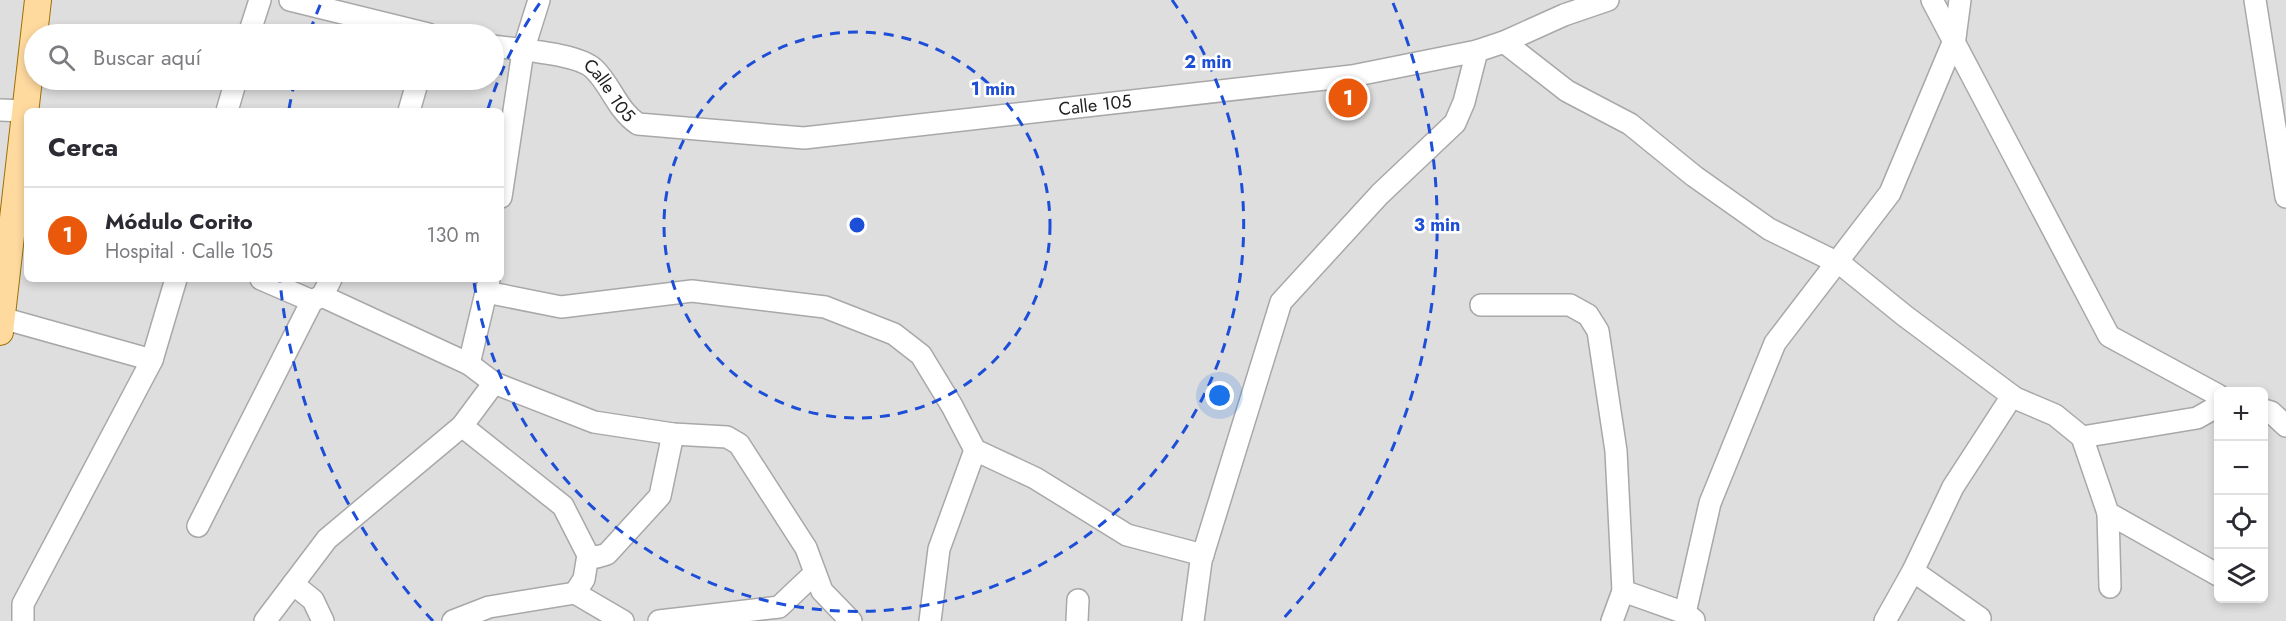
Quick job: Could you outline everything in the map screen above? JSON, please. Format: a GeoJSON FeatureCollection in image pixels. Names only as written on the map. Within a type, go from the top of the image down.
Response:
{"type":"FeatureCollection","features":[{"type":"Feature","properties":{"kind":"main road"},"geometry":{"type":"LineString","coordinates":[[32,24],[38,0]]}},
{"type":"Feature","properties":{"kind":"main road"},"geometry":{"type":"LineString","coordinates":[[1,325],[12,111],[24,60]]}},
{"type":"Feature","properties":{"kind":"street"},"geometry":{"type":"LineString","coordinates":[[252,24],[260,0]]}},
{"type":"Feature","properties":{"kind":"street"},"geometry":{"type":"LineString","coordinates":[[290,0],[387,24]]}},
{"type":"Feature","properties":{"kind":"street"},"geometry":{"type":"LineString","coordinates":[[504,177],[523,51],[539,0]]}},
{"type":"Feature","properties":{"kind":"street","name":"Calle 105"},"geometry":{"type":"LineString","coordinates":[[504,48],[579,60],[594,68],[628,117],[638,124],[804,138],[1352,76],[1477,51],[1504,42],[1564,15],[1608,0]]}},
{"type":"Feature","properties":{"kind":"street"},"geometry":{"type":"LineString","coordinates":[[1932,0],[2109,336],[2214,393]]}},
{"type":"Feature","properties":{"kind":"street"},"geometry":{"type":"LineString","coordinates":[[1623,591],[1690,617],[1710,503],[1775,343],[1890,193],[1954,38],[1960,0]]}},
{"type":"Feature","properties":{"kind":"street"},"geometry":{"type":"LineString","coordinates":[[2255,0],[2278,94],[2286,197]]}},
{"type":"Feature","properties":{"kind":"street"},"geometry":{"type":"LineString","coordinates":[[1504,42],[1567,91],[1629,124],[1694,176],[1769,229],[1836,262],[2013,396],[2055,415],[2082,437],[2108,513],[2110,587]]}},
{"type":"Feature","properties":{"kind":"street"},"geometry":{"type":"LineString","coordinates":[[1193,621],[1203,555],[1281,302],[1380,194],[1455,123],[1464,102],[1477,51]]}},
{"type":"Feature","properties":{"kind":"street"},"geometry":{"type":"LineString","coordinates":[[227,108],[233,90]]}},
{"type":"Feature","properties":{"kind":"street"},"geometry":{"type":"LineString","coordinates":[[409,108],[414,90]]}},
{"type":"Feature","properties":{"kind":"street"},"geometry":{"type":"LineString","coordinates":[[23,621],[23,604],[152,360],[175,282]]}},
{"type":"Feature","properties":{"kind":"street"},"geometry":{"type":"LineString","coordinates":[[275,282],[322,292],[469,364],[494,383],[594,422],[673,434],[727,437],[739,444],[806,548],[822,591],[851,621]]}},
{"type":"Feature","properties":{"kind":"street"},"geometry":{"type":"LineString","coordinates":[[469,364],[487,285],[561,308],[692,291],[825,307],[894,334],[921,355],[975,450],[1035,478],[1127,535],[1203,555]]}},
{"type":"Feature","properties":{"kind":"street"},"geometry":{"type":"LineString","coordinates":[[198,526],[322,292]]}},
{"type":"Feature","properties":{"kind":"street"},"geometry":{"type":"LineString","coordinates":[[1481,304],[1570,305],[1588,315],[1598,331],[1616,450],[1623,591],[1612,621]]}},
{"type":"Feature","properties":{"kind":"street"},"geometry":{"type":"LineString","coordinates":[[1,325],[152,360]]}},
{"type":"Feature","properties":{"kind":"street"},"geometry":{"type":"LineString","coordinates":[[265,621],[327,539],[462,426],[494,383]]}},
{"type":"Feature","properties":{"kind":"street"},"geometry":{"type":"LineString","coordinates":[[1885,621],[1913,571],[1953,487],[2013,396]]}},
{"type":"Feature","properties":{"kind":"street"},"geometry":{"type":"LineString","coordinates":[[2082,437],[2197,418],[2214,408]]}},
{"type":"Feature","properties":{"kind":"street"},"geometry":{"type":"LineString","coordinates":[[462,426],[563,506],[588,555],[584,579],[575,593]]}},
{"type":"Feature","properties":{"kind":"street"},"geometry":{"type":"LineString","coordinates":[[588,555],[597,557],[608,554],[660,496],[673,434]]}},
{"type":"Feature","properties":{"kind":"street"},"geometry":{"type":"LineString","coordinates":[[930,621],[939,549],[975,450]]}},
{"type":"Feature","properties":{"kind":"street"},"geometry":{"type":"LineString","coordinates":[[2108,513],[2214,573]]}},
{"type":"Feature","properties":{"kind":"street"},"geometry":{"type":"LineString","coordinates":[[1913,571],[1980,618]]}},
{"type":"Feature","properties":{"kind":"street"},"geometry":{"type":"LineString","coordinates":[[658,621],[779,607],[815,573]]}},
{"type":"Feature","properties":{"kind":"street"},"geometry":{"type":"LineString","coordinates":[[293,584],[313,600],[323,621]]}},
{"type":"Feature","properties":{"kind":"street"},"geometry":{"type":"LineString","coordinates":[[453,621],[489,607],[575,593],[623,621]]}},
{"type":"Feature","properties":{"kind":"street"},"geometry":{"type":"LineString","coordinates":[[1077,621],[1078,600]]}},
{"type":"Feature","properties":{"kind":"shaded area"},"geometry":{"type":"Polygon","coordinates":[[[0,0],[2286,0],[2286,621],[0,621],[0,0]]]}},
{"type":"Feature","properties":{"kind":"place","name":"Módulo Corito"},"geometry":{"type":"Point","coordinates":[1348,98]}}]}
